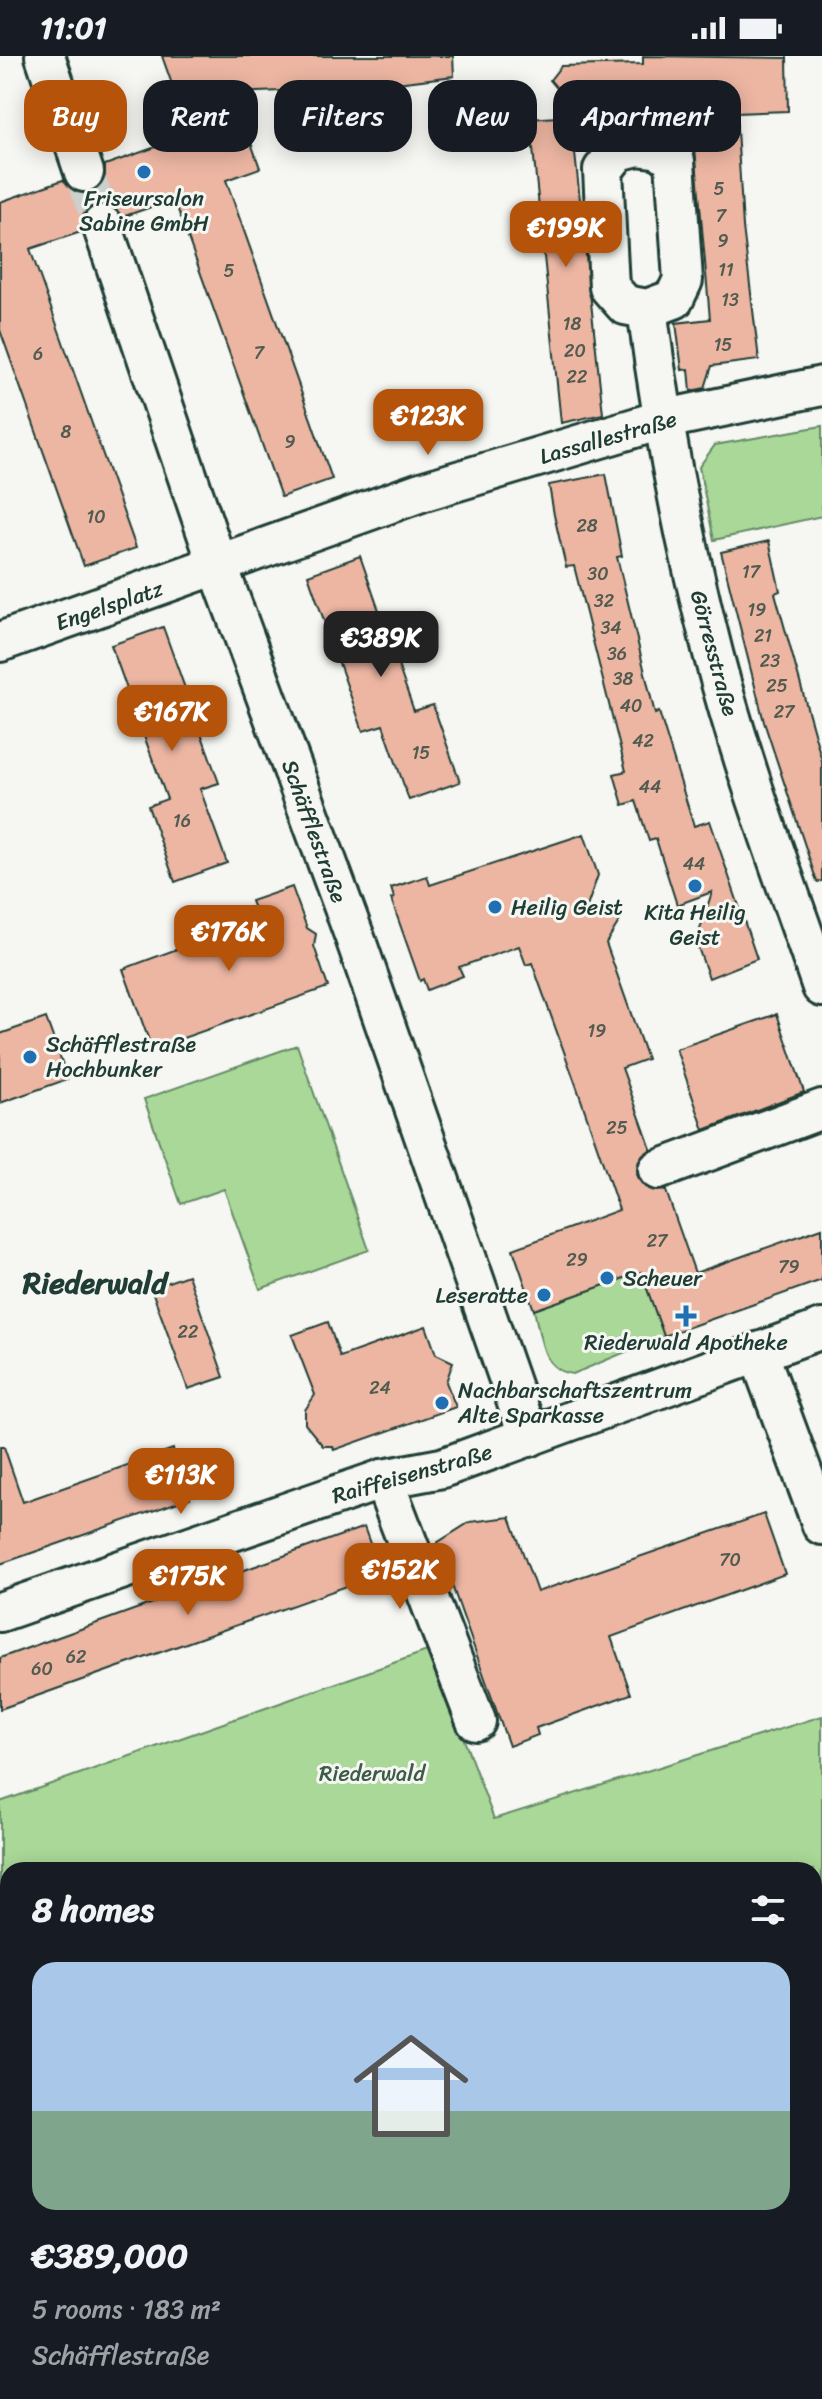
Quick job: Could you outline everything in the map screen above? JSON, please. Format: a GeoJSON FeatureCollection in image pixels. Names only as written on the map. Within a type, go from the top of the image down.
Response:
{"type":"FeatureCollection","features":[{"type":"Feature","properties":{"kind":"street"},"geometry":{"type":"LineString","coordinates":[[45,56],[84,172]]}},
{"type":"Feature","properties":{"kind":"street","name":"Schäfflestraße"},"geometry":{"type":"LineString","coordinates":[[102,225],[218,566],[354,935],[529,1437]]}},
{"type":"Feature","properties":{"kind":"street","name":"Görresstraße"},"geometry":{"type":"LineString","coordinates":[[647,309],[661,420],[714,656],[822,987]]}},
{"type":"Feature","properties":{"kind":"street","name":"Lassallestraße"},"geometry":{"type":"LineString","coordinates":[[218,566],[421,492],[661,420],[822,386]]}},
{"type":"Feature","properties":{"kind":"street","name":"Engelsplatz"},"geometry":{"type":"LineString","coordinates":[[0,642],[218,566]]}},
{"type":"Feature","properties":{"kind":"street"},"geometry":{"type":"LineString","coordinates":[[658,1170],[822,1109]]}},
{"type":"Feature","properties":{"kind":"street","name":"Raiffeisenstraße"},"geometry":{"type":"LineString","coordinates":[[0,1612],[383,1479],[442,1468],[822,1329]]}},
{"type":"Feature","properties":{"kind":"street"},"geometry":{"type":"LineString","coordinates":[[758,1352],[822,1525]]}},
{"type":"Feature","properties":{"kind":"street"},"geometry":{"type":"LineString","coordinates":[[383,1479],[476,1721]]}},
{"type":"Feature","properties":{"kind":"green space"},"geometry":{"type":"Polygon","coordinates":[[[822,426],[822,516],[714,540],[699,467],[715,445],[822,426]]]}},
{"type":"Feature","properties":{"kind":"green space"},"geometry":{"type":"Polygon","coordinates":[[[297,1045],[369,1250],[260,1289],[224,1189],[181,1204],[144,1099],[297,1045]]]}},
{"type":"Feature","properties":{"kind":"green space"},"geometry":{"type":"Polygon","coordinates":[[[641,1272],[664,1336],[573,1374],[554,1367],[544,1351],[534,1310],[641,1272]]]}},
{"type":"Feature","properties":{"kind":"green space","name":"Riederwald"},"geometry":{"type":"Polygon","coordinates":[[[430,1650],[494,1819],[822,1716],[822,1862],[0,1862],[0,1802],[430,1650]]]}},
{"type":"Feature","properties":{"kind":"building"},"geometry":{"type":"Polygon","coordinates":[[[162,56],[453,56],[454,76],[412,81],[274,80],[274,91],[258,92],[258,80],[171,80],[162,56]]]}},
{"type":"Feature","properties":{"kind":"building"},"geometry":{"type":"Polygon","coordinates":[[[643,56],[787,58],[788,111],[741,113],[741,80],[553,80],[553,84],[550,80],[561,66],[643,64],[643,56]]]}},
{"type":"Feature","properties":{"kind":"building"},"geometry":{"type":"Polygon","coordinates":[[[553,117],[553,152],[575,152],[603,414],[561,423],[533,152],[537,152],[537,118],[553,117]]]}},
{"type":"Feature","properties":{"kind":"building"},"geometry":{"type":"Polygon","coordinates":[[[143,152],[254,152],[260,168],[226,180],[332,479],[281,497],[174,199],[122,217],[107,204],[94,205],[81,220],[81,232],[30,249],[136,548],[84,566],[0,330],[0,202],[63,180],[79,193],[92,192],[105,177],[105,165],[143,152]]]}},
{"type":"Feature","properties":{"kind":"building"},"geometry":{"type":"Polygon","coordinates":[[[695,152],[738,152],[743,227],[759,360],[712,366],[705,388],[691,391],[689,369],[682,370],[676,323],[710,319],[695,152]]]}},
{"type":"Feature","properties":{"kind":"building"},"geometry":{"type":"Polygon","coordinates":[[[606,474],[622,556],[617,557],[655,714],[659,712],[694,826],[710,821],[757,959],[709,978],[696,942],[712,892],[677,905],[656,839],[649,841],[636,801],[623,805],[614,774],[626,771],[574,566],[566,567],[554,515],[549,485],[606,474]]]}},
{"type":"Feature","properties":{"kind":"building"},"geometry":{"type":"Polygon","coordinates":[[[769,541],[780,591],[775,593],[822,761],[822,881],[817,882],[764,722],[721,552],[769,541]]]}},
{"type":"Feature","properties":{"kind":"building"},"geometry":{"type":"Polygon","coordinates":[[[360,556],[414,711],[433,705],[460,782],[409,800],[383,725],[363,731],[308,575],[360,556]]]}},
{"type":"Feature","properties":{"kind":"building"},"geometry":{"type":"Polygon","coordinates":[[[163,627],[219,783],[200,789],[227,863],[175,882],[148,806],[167,799],[111,645],[163,627]]]}},
{"type":"Feature","properties":{"kind":"building"},"geometry":{"type":"Polygon","coordinates":[[[584,834],[598,875],[587,907],[620,920],[606,943],[647,1059],[622,1068],[651,1149],[641,1157],[637,1177],[645,1187],[666,1191],[695,1273],[822,1228],[822,1280],[664,1336],[641,1272],[534,1310],[513,1249],[619,1210],[576,1085],[532,963],[526,965],[519,946],[459,967],[463,976],[427,990],[423,979],[420,981],[391,899],[394,898],[391,888],[427,876],[430,885],[584,834]]]}},
{"type":"Feature","properties":{"kind":"building"},"geometry":{"type":"Polygon","coordinates":[[[292,887],[307,928],[316,934],[314,946],[328,987],[152,1049],[123,969],[258,919],[251,901],[292,887]]]}},
{"type":"Feature","properties":{"kind":"building"},"geometry":{"type":"Polygon","coordinates":[[[777,1014],[804,1092],[704,1130],[676,1049],[777,1014]]]}},
{"type":"Feature","properties":{"kind":"building","name":"Schäfflestraße Hochbunker"},"geometry":{"type":"Polygon","coordinates":[[[46,1018],[68,1079],[0,1103],[0,1034],[46,1018]]]}},
{"type":"Feature","properties":{"kind":"building"},"geometry":{"type":"Polygon","coordinates":[[[188,1275],[224,1377],[188,1389],[151,1288],[188,1275]]]}},
{"type":"Feature","properties":{"kind":"building"},"geometry":{"type":"Polygon","coordinates":[[[328,1322],[340,1357],[426,1326],[436,1354],[453,1362],[446,1382],[456,1407],[334,1450],[333,1446],[323,1446],[305,1424],[305,1410],[315,1395],[292,1335],[328,1322]]]}},
{"type":"Feature","properties":{"kind":"building"},"geometry":{"type":"Polygon","coordinates":[[[0,1447],[4,1447],[23,1502],[173,1449],[190,1498],[0,1564],[0,1447]]]}},
{"type":"Feature","properties":{"kind":"building"},"geometry":{"type":"Polygon","coordinates":[[[764,1514],[785,1574],[611,1637],[631,1694],[536,1728],[538,1735],[509,1746],[437,1543],[470,1522],[510,1517],[537,1592],[764,1514]]]}},
{"type":"Feature","properties":{"kind":"building"},"geometry":{"type":"Polygon","coordinates":[[[364,1527],[381,1574],[0,1709],[0,1658],[364,1527]]]}},
{"type":"Feature","properties":{"kind":"tunnel"},"geometry":{"type":"LineString","coordinates":[[84,172],[102,225]]}},
{"type":"Feature","properties":{"kind":"place","name":"Friseursalon Sabine GmbH"},"geometry":{"type":"Point","coordinates":[144,172]}},
{"type":"Feature","properties":{"kind":"place","name":"Kita Heilig Geist"},"geometry":{"type":"Point","coordinates":[695,886]}},
{"type":"Feature","properties":{"kind":"place","name":"Heilig Geist"},"geometry":{"type":"Point","coordinates":[495,907]}},
{"type":"Feature","properties":{"kind":"place","name":"Schäfflestraße Hochbunker"},"geometry":{"type":"Point","coordinates":[30,1057]}},
{"type":"Feature","properties":{"kind":"place","name":"Scheuer"},"geometry":{"type":"Point","coordinates":[607,1278]}},
{"type":"Feature","properties":{"kind":"place","name":"Leseratte"},"geometry":{"type":"Point","coordinates":[544,1295]}},
{"type":"Feature","properties":{"kind":"place","name":"Riederwald Apotheke"},"geometry":{"type":"Point","coordinates":[686,1316]}},
{"type":"Feature","properties":{"kind":"place","name":"Nachbarschaftszentrum Alte Sparkasse"},"geometry":{"type":"Point","coordinates":[442,1403]}},
{"type":"Feature","properties":{"kind":"district","name":"Riederwald"},"geometry":{"type":"Point","coordinates":[95,1283]}}]}
